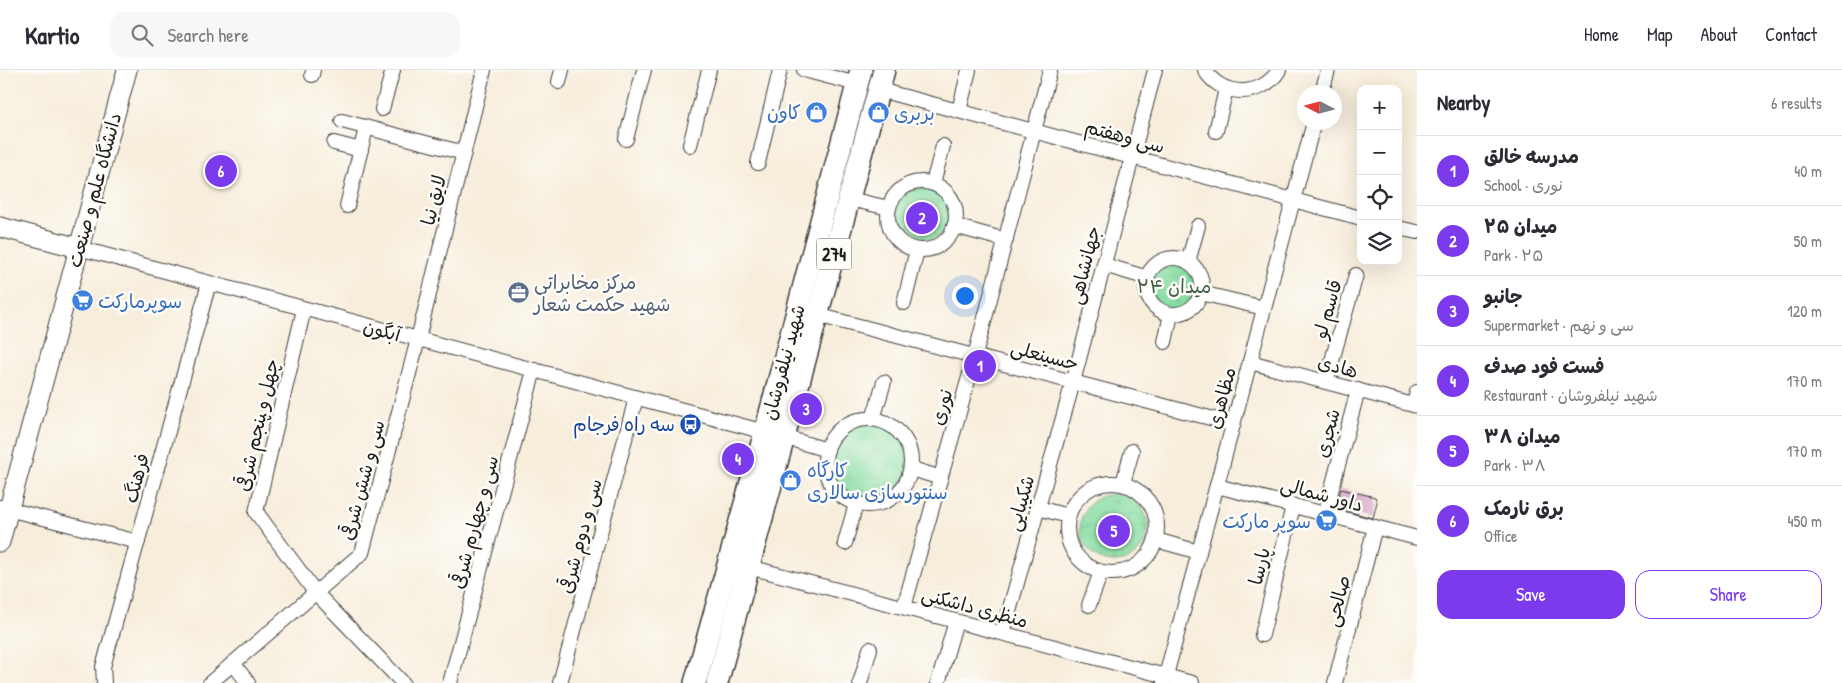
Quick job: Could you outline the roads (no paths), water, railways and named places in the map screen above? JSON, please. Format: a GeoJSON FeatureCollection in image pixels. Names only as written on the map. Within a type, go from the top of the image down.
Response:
{"type":"FeatureCollection","features":[{"type":"Feature","properties":{"kind":"main road","name":"دانشگاه علم و صنعت"},"geometry":{"type":"LineString","coordinates":[[0,542],[4,508],[79,248],[127,70]]}},
{"type":"Feature","properties":{"kind":"main road"},"geometry":{"type":"LineString","coordinates":[[859,77],[881,80]]}},
{"type":"Feature","properties":{"kind":"main road","name":"شهید نیلفروشان"},"geometry":{"type":"LineString","coordinates":[[718,683],[749,566],[774,435],[859,77]]}},
{"type":"Feature","properties":{"kind":"main road","name":"274"},"geometry":{"type":"LineString","coordinates":[[774,435],[817,315],[881,80]]}},
{"type":"Feature","properties":{"kind":"main road"},"geometry":{"type":"LineString","coordinates":[[46,240],[66,237],[74,233],[87,219]]}},
{"type":"Feature","properties":{"kind":"main road","name":"آبگون"},"geometry":{"type":"LineString","coordinates":[[0,227],[79,248]]}},
{"type":"Feature","properties":{"kind":"main road","name":"شهید نیلفروشان"},"geometry":{"type":"LineString","coordinates":[[695,683],[774,435]]}},
{"type":"Feature","properties":{"kind":"street"},"geometry":{"type":"LineString","coordinates":[[382,109],[393,70]]}},
{"type":"Feature","properties":{"kind":"street","name":"لایق نیا"},"geometry":{"type":"LineString","coordinates":[[418,339],[484,70]]}},
{"type":"Feature","properties":{"kind":"street"},"geometry":{"type":"LineString","coordinates":[[626,139],[644,70]]}},
{"type":"Feature","properties":{"kind":"street"},"geometry":{"type":"LineString","coordinates":[[690,144],[709,70]]}},
{"type":"Feature","properties":{"kind":"street"},"geometry":{"type":"LineString","coordinates":[[758,163],[780,70]]}},
{"type":"Feature","properties":{"kind":"street"},"geometry":{"type":"LineString","coordinates":[[804,70],[859,77]]}},
{"type":"Feature","properties":{"kind":"street"},"geometry":{"type":"LineString","coordinates":[[959,111],[969,70]]}},
{"type":"Feature","properties":{"kind":"street","name":"نوری"},"geometry":{"type":"LineString","coordinates":[[904,607],[975,356],[1050,70]]}},
{"type":"Feature","properties":{"kind":"street"},"geometry":{"type":"LineString","coordinates":[[1131,157],[1155,70]]}},
{"type":"Feature","properties":{"kind":"street"},"geometry":{"type":"LineString","coordinates":[[1205,70],[1215,82],[1226,89],[1240,92],[1255,90],[1268,83],[1278,70]]}},
{"type":"Feature","properties":{"kind":"street"},"geometry":{"type":"LineString","coordinates":[[1323,85],[1326,71]]}},
{"type":"Feature","properties":{"kind":"street","name":"سی وهفتم"},"geometry":{"type":"LineString","coordinates":[[881,80],[959,111],[1357,217]]}},
{"type":"Feature","properties":{"kind":"street"},"geometry":{"type":"LineString","coordinates":[[1216,131],[1226,89]]}},
{"type":"Feature","properties":{"kind":"street"},"geometry":{"type":"LineString","coordinates":[[342,121],[464,153]]}},
{"type":"Feature","properties":{"kind":"street"},"geometry":{"type":"LineString","coordinates":[[347,206],[366,128]]}},
{"type":"Feature","properties":{"kind":"street","name":"مظاهری"},"geometry":{"type":"LineString","coordinates":[[1165,680],[1312,130]]}},
{"type":"Feature","properties":{"kind":"street"},"geometry":{"type":"LineString","coordinates":[[334,143],[361,150]]}},
{"type":"Feature","properties":{"kind":"street"},"geometry":{"type":"LineString","coordinates":[[933,183],[943,146]]}},
{"type":"Feature","properties":{"kind":"street","name":"جهانشاهی"},"geometry":{"type":"LineString","coordinates":[[1073,382],[1131,157]]}},
{"type":"Feature","properties":{"kind":"street"},"geometry":{"type":"LineString","coordinates":[[911,183],[933,183],[950,196],[956,216],[954,226],[949,236],[941,244],[931,249],[917,250],[901,243],[894,236],[889,227],[889,208],[894,196],[901,188],[911,183]]}},
{"type":"Feature","properties":{"kind":"street"},"geometry":{"type":"LineString","coordinates":[[849,199],[889,208]]}},
{"type":"Feature","properties":{"kind":"street"},"geometry":{"type":"LineString","coordinates":[[954,226],[1006,240]]}},
{"type":"Feature","properties":{"kind":"street"},"geometry":{"type":"LineString","coordinates":[[1188,262],[1198,226]]}},
{"type":"Feature","properties":{"kind":"street"},"geometry":{"type":"LineString","coordinates":[[1402,229],[1417,232]]}},
{"type":"Feature","properties":{"kind":"street","name":"آبگون"},"geometry":{"type":"LineString","coordinates":[[79,248],[827,450]]}},
{"type":"Feature","properties":{"kind":"street"},"geometry":{"type":"LineString","coordinates":[[904,303],[917,250]]}},
{"type":"Feature","properties":{"kind":"street"},"geometry":{"type":"LineString","coordinates":[[1172,258],[1188,262],[1195,267],[1200,275],[1202,284],[1201,293],[1193,306],[1179,313],[1172,314],[1157,308],[1151,301],[1146,286],[1151,270],[1164,260],[1172,258]]}},
{"type":"Feature","properties":{"kind":"street"},"geometry":{"type":"LineString","coordinates":[[1104,265],[1148,278]]}},
{"type":"Feature","properties":{"kind":"street","name":"قاسم لو"},"geometry":{"type":"LineString","coordinates":[[1326,382],[1356,275]]}},
{"type":"Feature","properties":{"kind":"street","name":"فرهنگ"},"geometry":{"type":"LineString","coordinates":[[104,683],[103,667],[209,283]]}},
{"type":"Feature","properties":{"kind":"street"},"geometry":{"type":"LineString","coordinates":[[1201,293],[1264,308]]}},
{"type":"Feature","properties":{"kind":"street","name":"چهل و ‍پنجم شرقی"},"geometry":{"type":"LineString","coordinates":[[304,309],[256,512],[315,592],[403,683]]}},
{"type":"Feature","properties":{"kind":"street"},"geometry":{"type":"LineString","coordinates":[[1165,342],[1172,314]]}},
{"type":"Feature","properties":{"kind":"street","name":"حسینعلی"},"geometry":{"type":"LineString","coordinates":[[817,315],[1233,424]]}},
{"type":"Feature","properties":{"kind":"street","name":"سی و شش شرقی"},"geometry":{"type":"LineString","coordinates":[[210,683],[362,553],[418,339]]}},
{"type":"Feature","properties":{"kind":"street","name":"هادی"},"geometry":{"type":"LineString","coordinates":[[1250,362],[1358,390],[1416,401]]}},
{"type":"Feature","properties":{"kind":"street","name":"سی و چهارم شرقی"},"geometry":{"type":"LineString","coordinates":[[450,683],[534,370]]}},
{"type":"Feature","properties":{"kind":"street"},"geometry":{"type":"LineString","coordinates":[[872,419],[884,382]]}},
{"type":"Feature","properties":{"kind":"street","name":"شکیبایی"},"geometry":{"type":"LineString","coordinates":[[1003,633],[1073,382]]}},
{"type":"Feature","properties":{"kind":"street","name":"شجری"},"geometry":{"type":"LineString","coordinates":[[1325,514],[1358,390]]}},
{"type":"Feature","properties":{"kind":"street","name":"سی و دوم شرقی"},"geometry":{"type":"LineString","coordinates":[[560,683],[636,398]]}},
{"type":"Feature","properties":{"kind":"street"},"geometry":{"type":"LineString","coordinates":[[872,419],[885,422],[896,429],[905,440],[910,452],[912,469],[902,489],[893,498],[881,504],[868,506],[856,504],[844,498],[834,488],[827,476],[825,463],[827,450],[834,436],[844,426],[858,420],[872,419]]}},
{"type":"Feature","properties":{"kind":"street"},"geometry":{"type":"LineString","coordinates":[[1123,483],[1132,451]]}},
{"type":"Feature","properties":{"kind":"street"},"geometry":{"type":"LineString","coordinates":[[912,469],[941,478]]}},
{"type":"Feature","properties":{"kind":"street"},"geometry":{"type":"LineString","coordinates":[[1109,482],[1123,483],[1137,489],[1148,498],[1155,511],[1158,525],[1156,540],[1150,553],[1141,563],[1129,570],[1115,573],[1101,572],[1088,566],[1077,557],[1070,544],[1067,530],[1068,516],[1074,503],[1089,488],[1109,482]]}},
{"type":"Feature","properties":{"kind":"street","name":"داور شمالی"},"geometry":{"type":"LineString","coordinates":[[1217,486],[1417,538]]}},
{"type":"Feature","properties":{"kind":"street"},"geometry":{"type":"LineString","coordinates":[[845,543],[856,504]]}},
{"type":"Feature","properties":{"kind":"street","name":"پارسا"},"geometry":{"type":"LineString","coordinates":[[1262,636],[1293,506]]}},
{"type":"Feature","properties":{"kind":"street"},"geometry":{"type":"LineString","coordinates":[[4,508],[138,542]]}},
{"type":"Feature","properties":{"kind":"street"},"geometry":{"type":"LineString","coordinates":[[1038,508],[1068,516]]}},
{"type":"Feature","properties":{"kind":"street","name":"صالحی"},"geometry":{"type":"LineString","coordinates":[[1335,683],[1374,528]]}},
{"type":"Feature","properties":{"kind":"street"},"geometry":{"type":"LineString","coordinates":[[1156,540],[1199,552]]}},
{"type":"Feature","properties":{"kind":"street","name":"منظری داشکنی"},"geometry":{"type":"LineString","coordinates":[[749,566],[1003,633],[1165,680],[1192,683]]}},
{"type":"Feature","properties":{"kind":"street"},"geometry":{"type":"LineString","coordinates":[[1089,605],[1101,572]]}},
{"type":"Feature","properties":{"kind":"street"},"geometry":{"type":"LineString","coordinates":[[938,683],[956,621]]}},
{"type":"Feature","properties":{"kind":"street"},"geometry":{"type":"LineString","coordinates":[[860,683],[870,649]]}},
{"type":"Feature","properties":{"kind":"street"},"geometry":{"type":"LineString","coordinates":[[233,663],[248,683]]}},
{"type":"Feature","properties":{"kind":"place","name":"کاون"},"geometry":{"type":"Point","coordinates":[817,112]}},
{"type":"Feature","properties":{"kind":"place","name":"بربری"},"geometry":{"type":"Point","coordinates":[878,113]}},
{"type":"Feature","properties":{"kind":"place","name":"برق نارمک"},"geometry":{"type":"Point","coordinates":[221,171]}},
{"type":"Feature","properties":{"kind":"place","name":"میدان ۲۵"},"geometry":{"type":"Point","coordinates":[922,218]}},
{"type":"Feature","properties":{"kind":"place","name":"مرکز مخابراتی شهید حکمت شعار"},"geometry":{"type":"Point","coordinates":[518,293]}},
{"type":"Feature","properties":{"kind":"place","name":"سوپرمارکت"},"geometry":{"type":"Point","coordinates":[82,301]}},
{"type":"Feature","properties":{"kind":"place","name":"مدرسه خالق"},"geometry":{"type":"Point","coordinates":[980,366]}},
{"type":"Feature","properties":{"kind":"place","name":"جانبو"},"geometry":{"type":"Point","coordinates":[806,409]}},
{"type":"Feature","properties":{"kind":"place","name":"سه راه فرجام"},"geometry":{"type":"Point","coordinates":[691,424]}},
{"type":"Feature","properties":{"kind":"place","name":"فست فود صدف"},"geometry":{"type":"Point","coordinates":[738,459]}},
{"type":"Feature","properties":{"kind":"place","name":"کارگاه سنتورسازی سالاری"},"geometry":{"type":"Point","coordinates":[791,481]}},
{"type":"Feature","properties":{"kind":"place","name":"سوپر مارکت"},"geometry":{"type":"Point","coordinates":[1327,521]}},
{"type":"Feature","properties":{"kind":"place","name":"میدان ۳۸"},"geometry":{"type":"Point","coordinates":[1114,531]}},
{"type":"Feature","properties":{"kind":"park label","name":"میدان ۲۴"},"geometry":{"type":"Point","coordinates":[1174,286]}}]}
